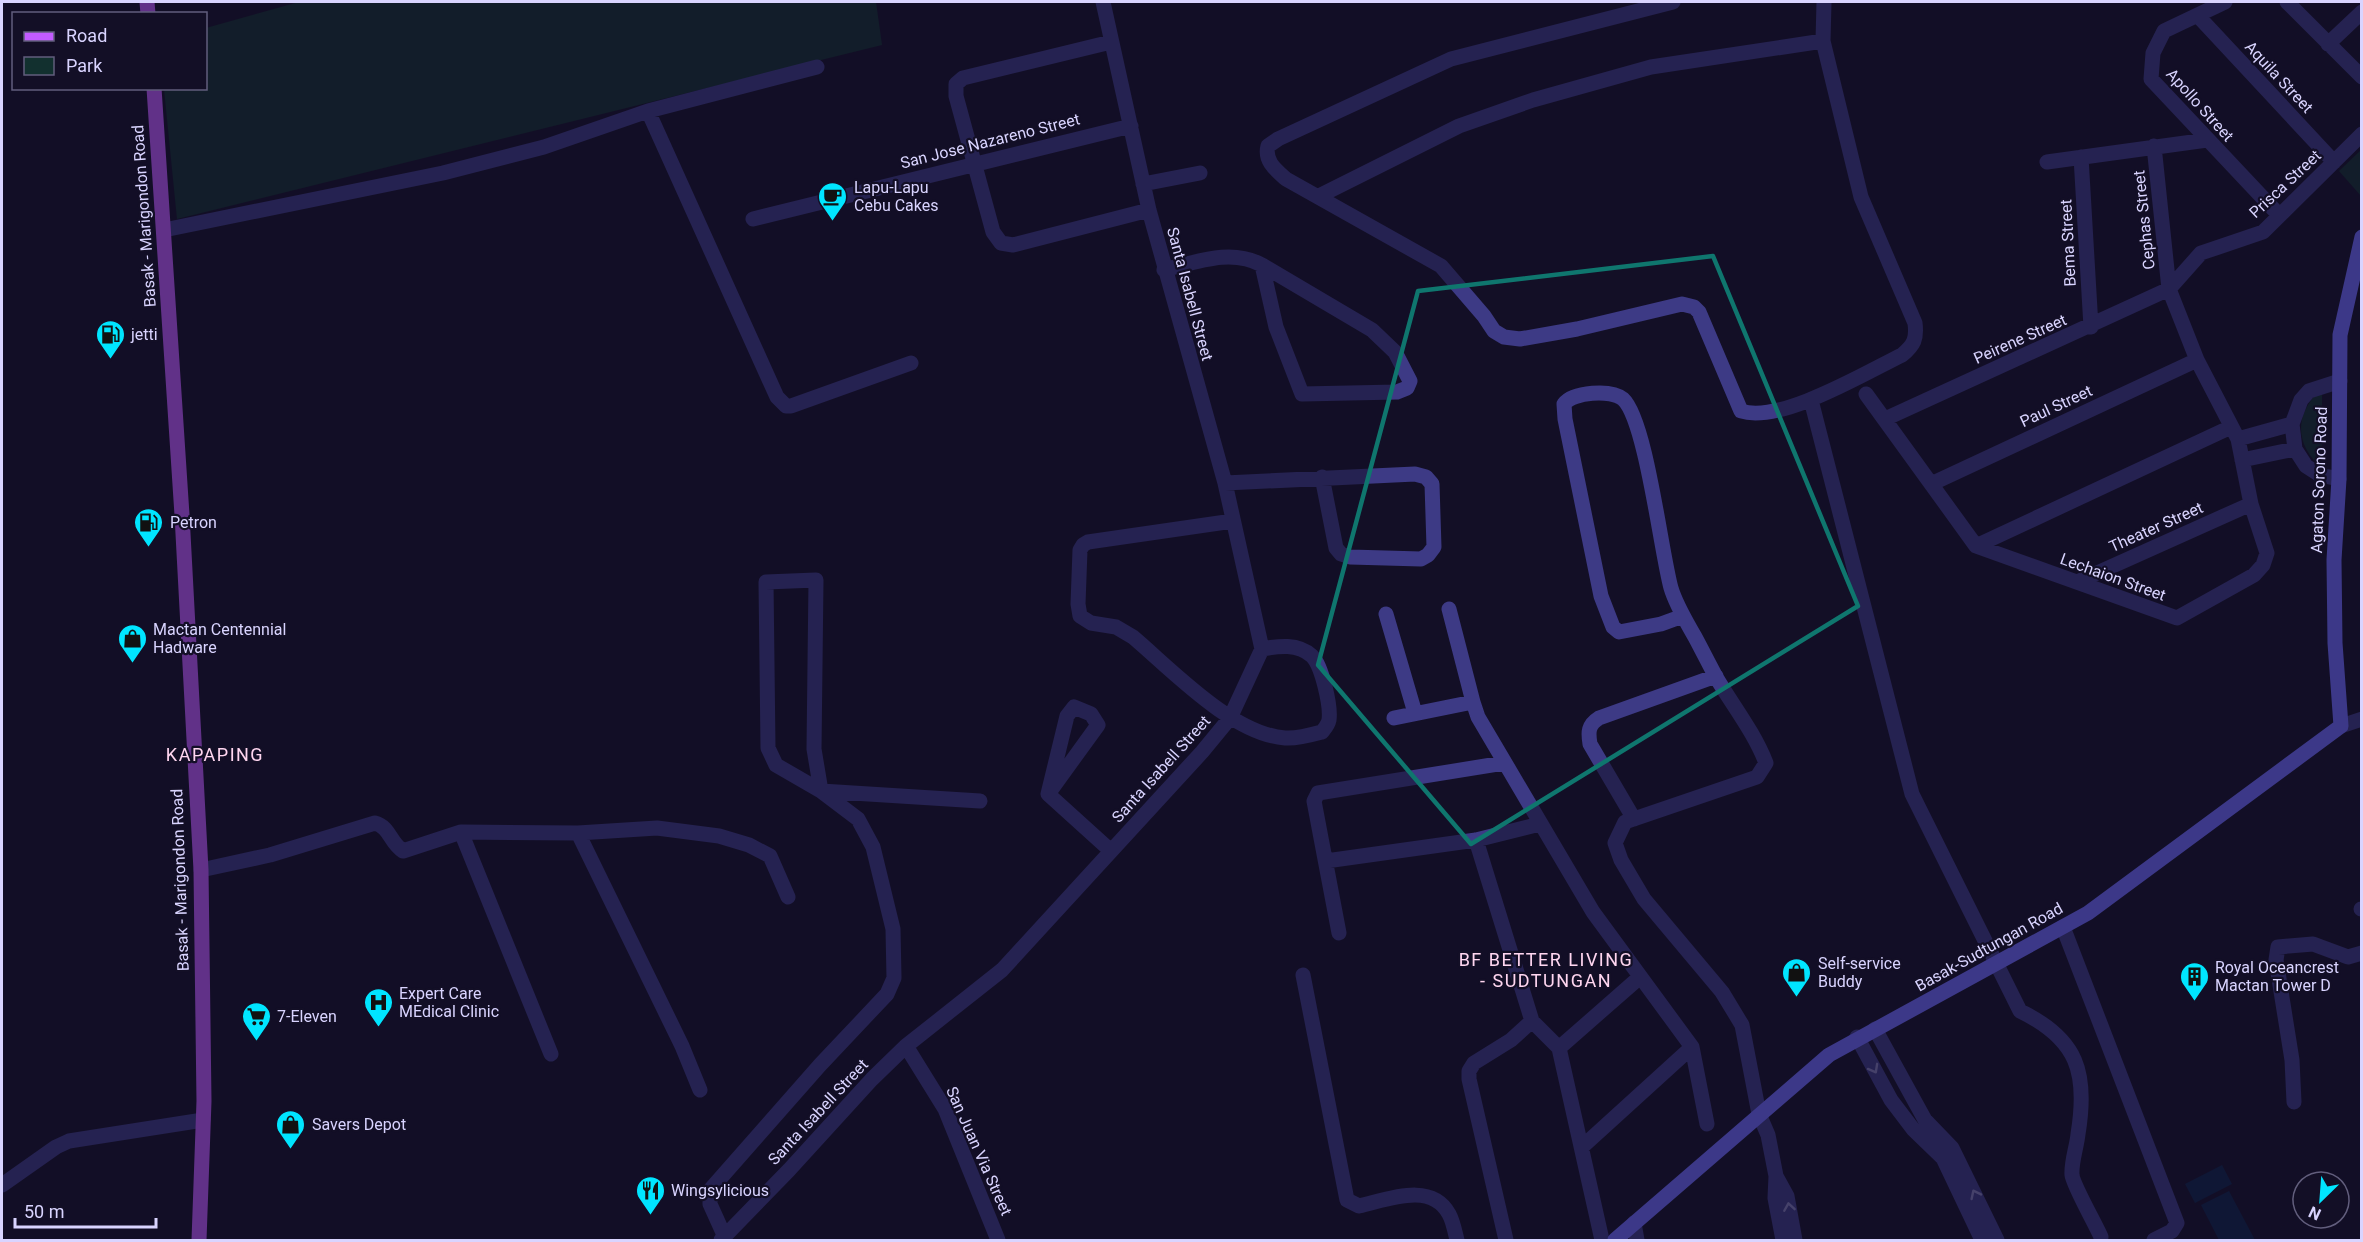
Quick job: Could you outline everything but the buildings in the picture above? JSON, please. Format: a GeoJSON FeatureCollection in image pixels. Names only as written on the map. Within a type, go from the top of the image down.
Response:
{"type":"FeatureCollection","features":[{"type":"Feature","properties":{"kind":"main road","name":"Basak - Marigondon Road"},"geometry":{"type":"LineString","coordinates":[[154,90],[201,870],[203,1120],[199,1240]]}},
{"type":"Feature","properties":{"kind":"street","name":"Santa Isabell Street"},"geometry":{"type":"LineString","coordinates":[[722,1238],[906,1046],[1002,970],[1202,752],[1230,718],[1262,649],[1225,483],[1149,210],[1103,2]]}},
{"type":"Feature","properties":{"kind":"street"},"geometry":{"type":"LineString","coordinates":[[1673,2],[1451,59],[1278,139],[1268,146],[1266,152],[1271,165],[1286,179],[1441,266],[1494,331],[1504,337],[1520,339],[1577,329],[1682,304],[1699,312],[1741,411],[1751,414],[1764,413],[1811,400],[1902,355],[1911,348],[1916,338],[1915,323],[1861,197],[1822,41],[1824,2]]}},
{"type":"Feature","properties":{"kind":"street","name":"Apollo Street"},"geometry":{"type":"LineString","coordinates":[[2225,2],[2164,30],[2153,53],[2151,79],[2279,214]]}},
{"type":"Feature","properties":{"kind":"street"},"geometry":{"type":"LineString","coordinates":[[2287,2],[2361,77]]}},
{"type":"Feature","properties":{"kind":"street"},"geometry":{"type":"LineString","coordinates":[[2328,44],[2361,12]]}},
{"type":"Feature","properties":{"kind":"street","name":"Aquila Street"},"geometry":{"type":"LineString","coordinates":[[2198,16],[2334,162]]}},
{"type":"Feature","properties":{"kind":"street"},"geometry":{"type":"LineString","coordinates":[[1319,196],[1459,126],[1533,100],[1651,67],[1822,41]]}},
{"type":"Feature","properties":{"kind":"street"},"geometry":{"type":"LineString","coordinates":[[1111,42],[963,78],[956,84],[956,96],[993,232],[1001,243],[1012,245],[1149,210]]}},
{"type":"Feature","properties":{"kind":"street"},"geometry":{"type":"LineString","coordinates":[[164,230],[442,173],[544,147],[648,111],[817,67]]}},
{"type":"Feature","properties":{"kind":"street"},"geometry":{"type":"LineString","coordinates":[[648,111],[782,404],[791,406],[911,363]]}},
{"type":"Feature","properties":{"kind":"street","name":"San Jose Nazareno Street"},"geometry":{"type":"LineString","coordinates":[[753,219],[1131,126]]}},
{"type":"Feature","properties":{"kind":"street","name":"Prisca Street"},"geometry":{"type":"LineString","coordinates":[[2169,289],[2201,253],[2262,232],[2361,134]]}},
{"type":"Feature","properties":{"kind":"street"},"geometry":{"type":"LineString","coordinates":[[2047,162],[2207,140]]}},
{"type":"Feature","properties":{"kind":"street","name":"Cephas Street"},"geometry":{"type":"LineString","coordinates":[[2154,146],[2169,289]]}},
{"type":"Feature","properties":{"kind":"street","name":"Bema Street"},"geometry":{"type":"LineString","coordinates":[[2081,157],[2091,327]]}},
{"type":"Feature","properties":{"kind":"street"},"geometry":{"type":"LineString","coordinates":[[1143,184],[1200,174]]}},
{"type":"Feature","properties":{"kind":"street","name":"Agaton Sorono Road"},"geometry":{"type":"LineString","coordinates":[[2341,726],[2335,643],[2334,561],[2339,479],[2340,335],[2361,237]]}},
{"type":"Feature","properties":{"kind":"street"},"geometry":{"type":"LineString","coordinates":[[1164,270],[1220,256],[1248,257],[1262,265],[1372,330],[1395,352],[1410,381],[1407,388],[1398,392],[1302,394],[1276,327],[1262,265]]}},
{"type":"Feature","properties":{"kind":"street","name":"Peirene Street"},"geometry":{"type":"LineString","coordinates":[[1885,419],[2091,327],[2169,289]]}},
{"type":"Feature","properties":{"kind":"street","name":"Lechaion Street"},"geometry":{"type":"LineString","coordinates":[[1976,546],[2177,618],[2254,575],[2263,565],[2267,553],[2251,504],[2234,433],[2197,360],[2169,289]]}},
{"type":"Feature","properties":{"kind":"street","name":"Paul Street"},"geometry":{"type":"LineString","coordinates":[[1931,484],[2197,360]]}},
{"type":"Feature","properties":{"kind":"street"},"geometry":{"type":"LineString","coordinates":[[2339,479],[2320,475],[2306,466],[2295,449],[2292,424],[2301,400],[2309,391],[2340,381]]}},
{"type":"Feature","properties":{"kind":"street"},"geometry":{"type":"LineString","coordinates":[[1683,616],[1661,624],[1626,631],[1619,632],[1613,627],[1601,596],[1594,563],[1565,419],[1564,404],[1567,400],[1588,393],[1615,395],[1624,400],[1633,415],[1646,465],[1671,589],[1716,676],[1759,744],[1766,763],[1757,777],[1625,822],[1615,843],[1621,860],[1644,898],[1722,992],[1742,1025],[1759,1114],[1768,1136],[1776,1176],[1775,1198],[1783,1240]]}},
{"type":"Feature","properties":{"kind":"street"},"geometry":{"type":"LineString","coordinates":[[1866,394],[1976,546],[2234,433],[2292,424]]}},
{"type":"Feature","properties":{"kind":"street"},"geometry":{"type":"LineString","coordinates":[[1811,400],[1912,794],[2020,1011],[2060,1038],[2072,1055],[2080,1073],[2083,1105],[2072,1176],[2101,1237]]}},
{"type":"Feature","properties":{"kind":"street"},"geometry":{"type":"LineString","coordinates":[[2242,460],[2295,449]]}},
{"type":"Feature","properties":{"kind":"street"},"geometry":{"type":"LineString","coordinates":[[1225,483],[1322,477],[1415,474],[1426,477],[1432,484],[1434,548],[1421,559],[1350,557],[1341,554],[1336,548],[1322,477]]}},
{"type":"Feature","properties":{"kind":"street","name":"Theater Street"},"geometry":{"type":"LineString","coordinates":[[2076,582],[2251,504]]}},
{"type":"Feature","properties":{"kind":"street"},"geometry":{"type":"LineString","coordinates":[[1233,521],[1088,542],[1083,545],[1080,550],[1078,604],[1080,616],[1090,623],[1116,627],[1133,637],[1230,718],[1264,733],[1286,738],[1322,732],[1328,723],[1326,692],[1320,671],[1312,657],[1298,649],[1282,645],[1262,649]]}},
{"type":"Feature","properties":{"kind":"street"},"geometry":{"type":"LineString","coordinates":[[722,1238],[710,1204],[710,1191],[820,1065],[887,994],[894,978],[893,928],[873,847],[858,819],[821,791],[776,765],[768,748],[766,582],[816,580],[814,749],[821,791]]}},
{"type":"Feature","properties":{"kind":"street"},"geometry":{"type":"LineString","coordinates":[[1449,609],[1478,717],[1593,912],[1692,1047],[1707,1124]]}},
{"type":"Feature","properties":{"kind":"street"},"geometry":{"type":"LineString","coordinates":[[1386,614],[1415,713]]}},
{"type":"Feature","properties":{"kind":"street"},"geometry":{"type":"LineString","coordinates":[[1634,819],[1590,744],[1588,734],[1592,723],[1599,718],[1716,676]]}},
{"type":"Feature","properties":{"kind":"street"},"geometry":{"type":"LineString","coordinates":[[1394,718],[1473,702]]}},
{"type":"Feature","properties":{"kind":"street"},"geometry":{"type":"LineString","coordinates":[[1074,707],[1091,714],[1098,725],[1048,794],[1067,716],[1074,707]]}},
{"type":"Feature","properties":{"kind":"street","name":"Basak-Sudtungan Road"},"geometry":{"type":"LineString","coordinates":[[1615,1240],[1828,1055],[2063,927],[2112,896],[2341,726],[2361,719]]}},
{"type":"Feature","properties":{"kind":"street"},"geometry":{"type":"LineString","coordinates":[[1339,933],[1314,801],[1318,793],[1504,763]]}},
{"type":"Feature","properties":{"kind":"street"},"geometry":{"type":"LineString","coordinates":[[821,791],[980,801]]}},
{"type":"Feature","properties":{"kind":"street"},"geometry":{"type":"LineString","coordinates":[[1048,794],[1111,851]]}},
{"type":"Feature","properties":{"kind":"street"},"geometry":{"type":"LineString","coordinates":[[201,870],[270,855],[375,823],[385,827],[397,847],[403,850],[461,832],[578,833],[657,828],[719,836],[749,845],[770,856],[788,897]]}},
{"type":"Feature","properties":{"kind":"street"},"geometry":{"type":"LineString","coordinates":[[1326,861],[1476,840],[1540,824]]}},
{"type":"Feature","properties":{"kind":"street"},"geometry":{"type":"LineString","coordinates":[[461,832],[551,1054]]}},
{"type":"Feature","properties":{"kind":"street"},"geometry":{"type":"LineString","coordinates":[[578,833],[682,1046],[700,1090]]}},
{"type":"Feature","properties":{"kind":"street"},"geometry":{"type":"LineString","coordinates":[[1476,840],[1532,1021],[1559,1048],[1602,1240]]}},
{"type":"Feature","properties":{"kind":"street"},"geometry":{"type":"LineString","coordinates":[[2063,927],[2177,1223],[2172,1231],[2154,1240]]}},
{"type":"Feature","properties":{"kind":"street"},"geometry":{"type":"LineString","coordinates":[[2294,1102],[2292,1060],[2276,960],[2278,947],[2313,944],[2348,957],[2361,953]]}},
{"type":"Feature","properties":{"kind":"street"},"geometry":{"type":"LineString","coordinates":[[1303,975],[1347,1200],[1359,1206],[1417,1193],[1435,1200],[1449,1213],[1457,1240]]}},
{"type":"Feature","properties":{"kind":"street"},"geometry":{"type":"LineString","coordinates":[[1559,1048],[1640,977]]}},
{"type":"Feature","properties":{"kind":"street"},"geometry":{"type":"LineString","coordinates":[[1506,1240],[1469,1071],[1474,1063],[1511,1040],[1532,1021]]}},
{"type":"Feature","properties":{"kind":"street"},"geometry":{"type":"LineString","coordinates":[[1875,1029],[1919,1124],[1942,1158],[1982,1240]]}},
{"type":"Feature","properties":{"kind":"street"},"geometry":{"type":"LineString","coordinates":[[1857,1038],[1891,1100],[1952,1148],[1998,1240]]}},
{"type":"Feature","properties":{"kind":"street","name":"San Juan Via Street"},"geometry":{"type":"LineString","coordinates":[[906,1046],[945,1109],[998,1240]]}},
{"type":"Feature","properties":{"kind":"street"},"geometry":{"type":"LineString","coordinates":[[1582,1147],[1692,1047]]}},
{"type":"Feature","properties":{"kind":"street"},"geometry":{"type":"LineString","coordinates":[[2,1185],[56,1147],[69,1141],[203,1120]]}},
{"type":"Feature","properties":{"kind":"street"},"geometry":{"type":"LineString","coordinates":[[1776,1176],[1787,1196],[1795,1240]]}},
{"type":"Feature","properties":{"kind":"street"},"geometry":{"type":"LineString","coordinates":[[1634,1223],[1638,1240]]}},
{"type":"Feature","properties":{"kind":"highlighted area"},"geometry":{"type":"Polygon","coordinates":[[[1713,256],[1858,606],[1471,844],[1318,665],[1418,291],[1713,256]]]}},
{"type":"Feature","properties":{"kind":"green space"},"geometry":{"type":"Polygon","coordinates":[[[299,2],[876,2],[882,45],[177,219],[164,90],[207,90],[207,28],[299,2]]]}},
{"type":"Feature","properties":{"kind":"green space"},"geometry":{"type":"Polygon","coordinates":[[[2361,150],[2361,196],[2339,171],[2361,150]]]}},
{"type":"Feature","properties":{"kind":"green space"},"geometry":{"type":"Polygon","coordinates":[[[2317,393],[2322,393],[2322,468],[2307,451],[2301,432],[2304,412],[2317,393]]]}},
{"type":"Feature","properties":{"kind":"water"},"geometry":{"type":"Polygon","coordinates":[[[2222,1165],[2232,1184],[2195,1203],[2185,1184],[2222,1165]]]}},
{"type":"Feature","properties":{"kind":"water"},"geometry":{"type":"Polygon","coordinates":[[[2229,1191],[2255,1240],[2219,1240],[2201,1205],[2229,1191]]]}},
{"type":"Feature","properties":{"kind":"place","name":"Lapu-Lapu Cebu Cakes"},"geometry":{"type":"Point","coordinates":[833,222]}},
{"type":"Feature","properties":{"kind":"place","name":"jetti"},"geometry":{"type":"Point","coordinates":[110,360]}},
{"type":"Feature","properties":{"kind":"place","name":"Petron"},"geometry":{"type":"Point","coordinates":[149,548]}},
{"type":"Feature","properties":{"kind":"place","name":"Mactan Centennial Hadware"},"geometry":{"type":"Point","coordinates":[132,664]}},
{"type":"Feature","properties":{"kind":"place","name":"Self-service Buddy"},"geometry":{"type":"Point","coordinates":[1797,998]}},
{"type":"Feature","properties":{"kind":"place","name":"Royal Oceancrest Mactan Tower D"},"geometry":{"type":"Point","coordinates":[2194,1002]}},
{"type":"Feature","properties":{"kind":"place","name":"Expert Care MEdical Clinic"},"geometry":{"type":"Point","coordinates":[378,1028]}},
{"type":"Feature","properties":{"kind":"place","name":"7-Eleven"},"geometry":{"type":"Point","coordinates":[256,1042]}},
{"type":"Feature","properties":{"kind":"place","name":"Savers Depot"},"geometry":{"type":"Point","coordinates":[291,1150]}},
{"type":"Feature","properties":{"kind":"place","name":"Wingsylicious"},"geometry":{"type":"Point","coordinates":[650,1216]}},
{"type":"Feature","properties":{"kind":"district","name":"KAPAPING"},"geometry":{"type":"Point","coordinates":[215,754]}},
{"type":"Feature","properties":{"kind":"district","name":"BF BETTER LIVING - SUDTUNGAN"},"geometry":{"type":"Point","coordinates":[1546,969]}}]}
